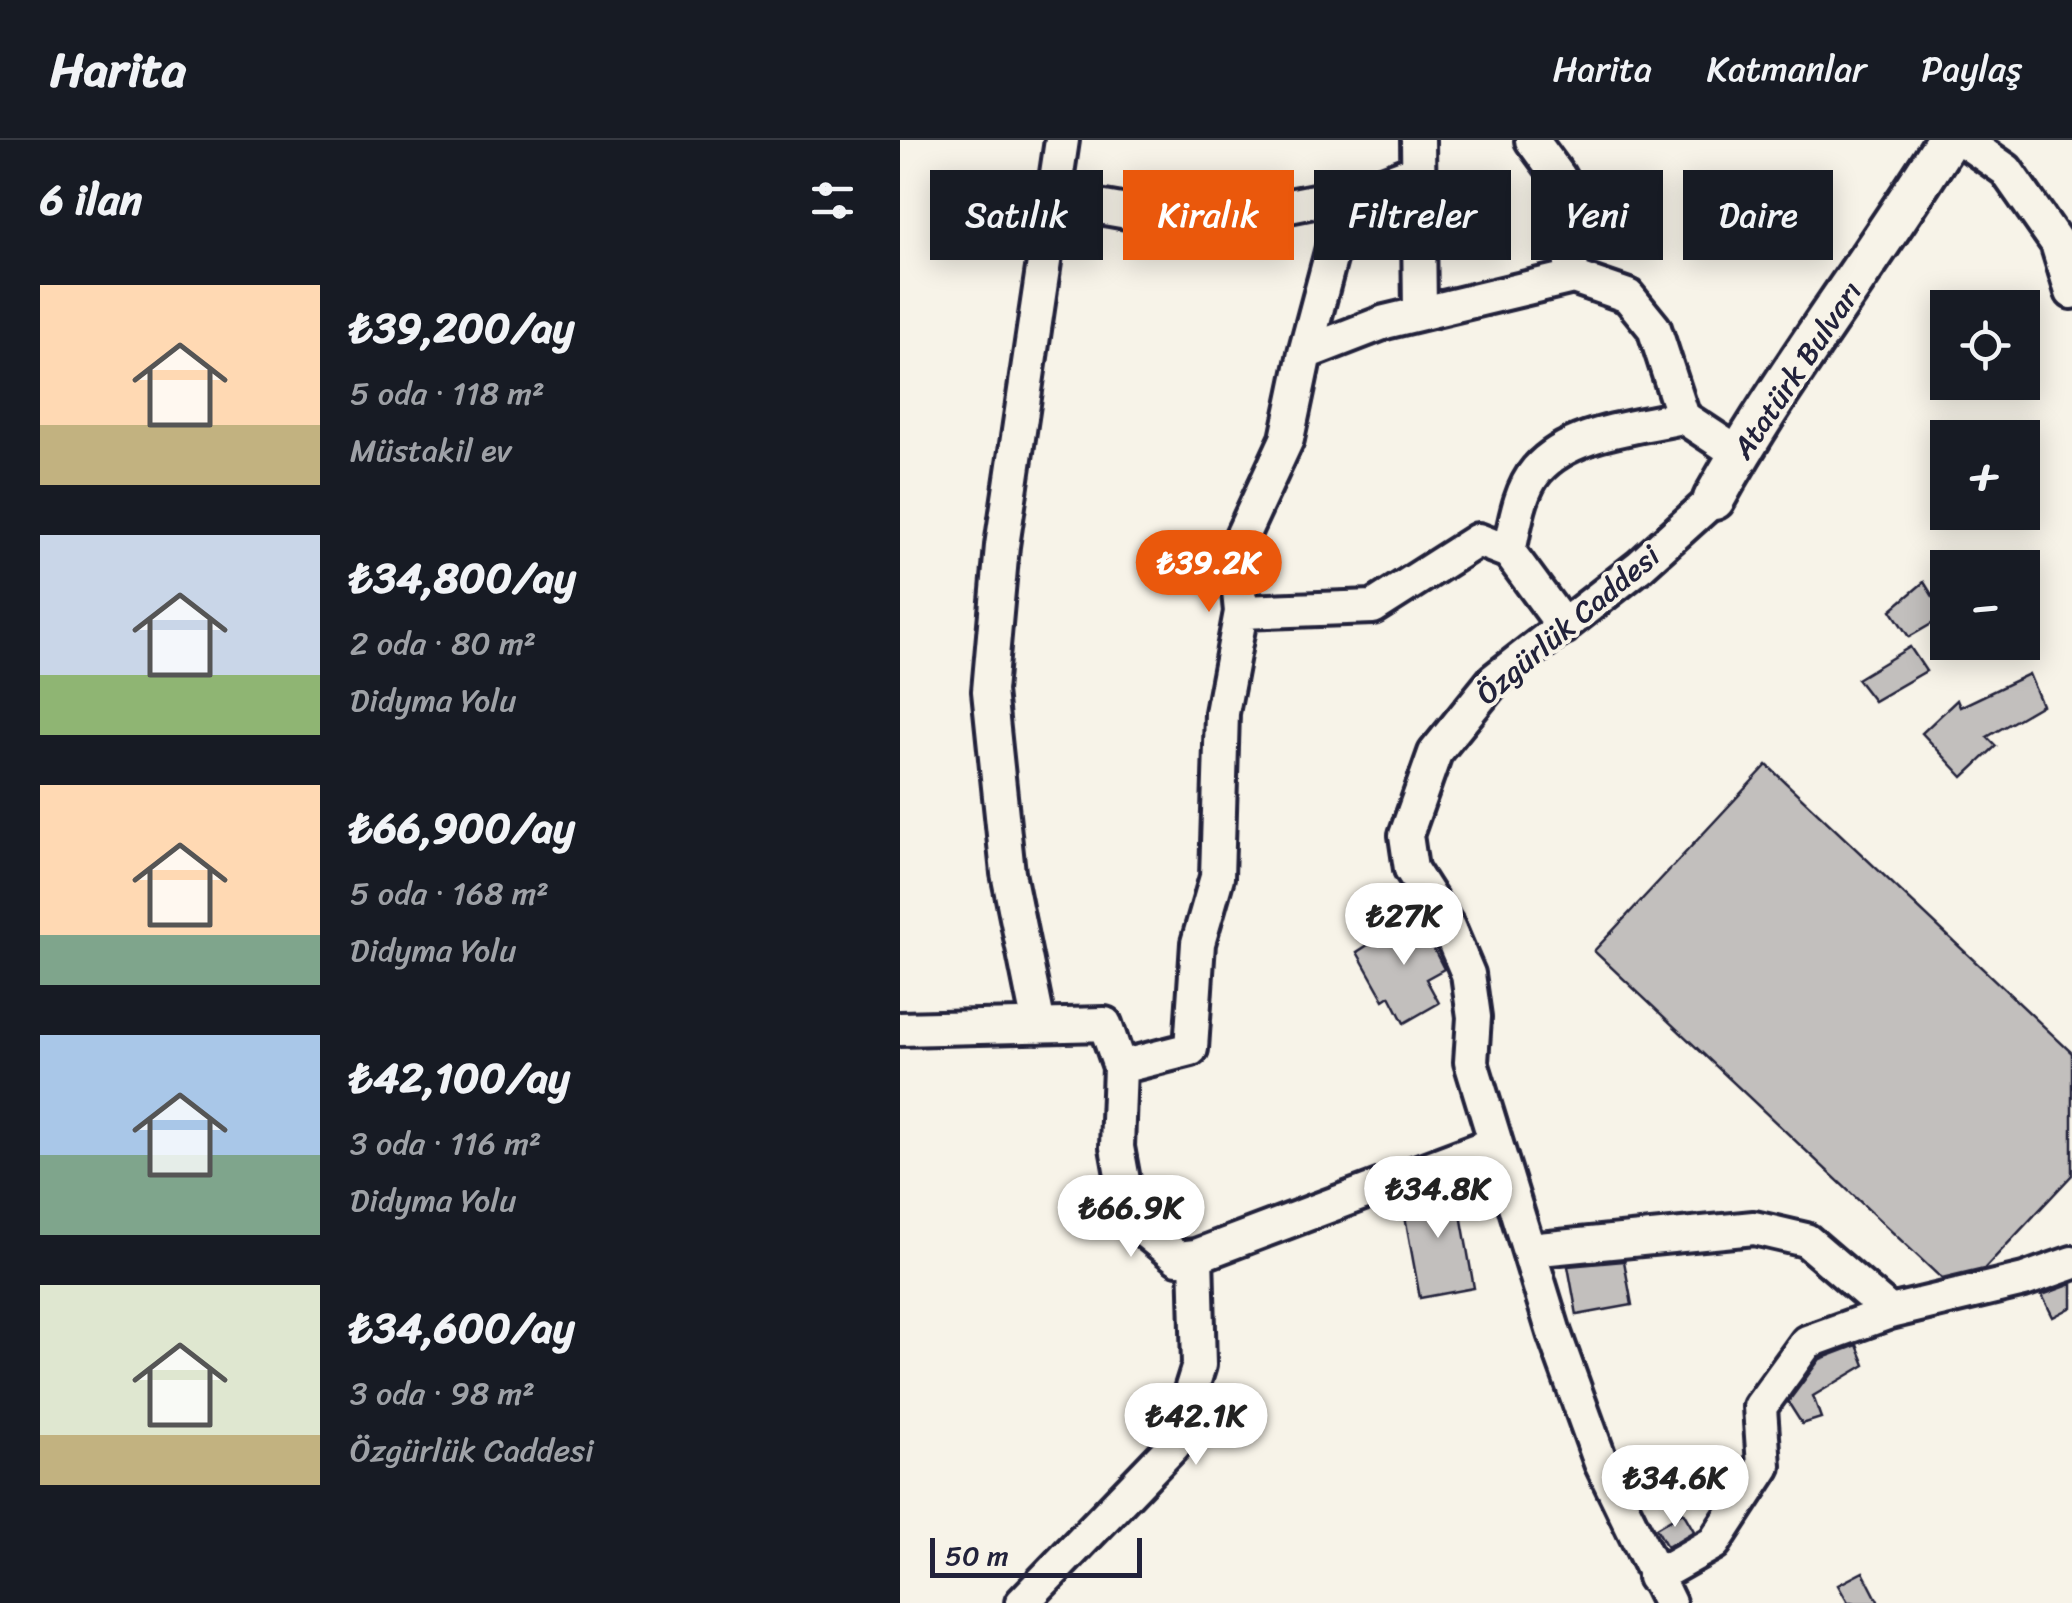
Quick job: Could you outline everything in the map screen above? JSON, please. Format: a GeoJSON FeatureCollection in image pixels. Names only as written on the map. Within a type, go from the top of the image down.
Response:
{"type":"FeatureCollection","features":[{"type":"Feature","properties":{"kind":"main road","name":"Atatürk Bulvarı"},"geometry":{"type":"LineString","coordinates":[[1714,499],[1739,454],[1879,249],[1947,140]]}},
{"type":"Feature","properties":{"kind":"street"},"geometry":{"type":"LineString","coordinates":[[1057,170],[1062,140]]}},
{"type":"Feature","properties":{"kind":"street"},"geometry":{"type":"LineString","coordinates":[[1532,140],[1559,177],[1574,277]]}},
{"type":"Feature","properties":{"kind":"street"},"geometry":{"type":"LineString","coordinates":[[1963,140],[2006,170],[2057,222],[2056,243],[2072,292]]}},
{"type":"Feature","properties":{"kind":"street"},"geometry":{"type":"LineString","coordinates":[[1418,155],[1420,312]]}},
{"type":"Feature","properties":{"kind":"street"},"geometry":{"type":"LineString","coordinates":[[1396,170],[1418,155]]}},
{"type":"Feature","properties":{"kind":"street"},"geometry":{"type":"LineString","coordinates":[[1103,208],[1198,224],[1314,201]]}},
{"type":"Feature","properties":{"kind":"street"},"geometry":{"type":"LineString","coordinates":[[1039,1026],[1008,873],[988,690],[1002,546],[1043,260]]}},
{"type":"Feature","properties":{"kind":"street"},"geometry":{"type":"LineString","coordinates":[[1120,1068],[1191,1050],[1198,943],[1218,876],[1222,713],[1241,612],[1235,551],[1286,440],[1330,260]]}},
{"type":"Feature","properties":{"kind":"street"},"geometry":{"type":"LineString","coordinates":[[1305,353],[1420,312],[1574,277],[1628,296],[1654,328],[1683,417],[1739,454]]}},
{"type":"Feature","properties":{"kind":"street"},"geometry":{"type":"LineString","coordinates":[[1509,552],[1520,502],[1537,471],[1572,443],[1683,417]]}},
{"type":"Feature","properties":{"kind":"street","name":"Özgürlük Caddesi"},"geometry":{"type":"LineString","coordinates":[[1661,1590],[1601,1463],[1493,1144],[1471,1062],[1474,1017],[1468,974],[1448,927],[1411,869],[1406,834],[1436,753],[1494,680],[1640,566],[1714,499]]}},
{"type":"Feature","properties":{"kind":"street"},"geometry":{"type":"LineString","coordinates":[[1241,612],[1373,606],[1478,540],[1509,552],[1564,627]]}},
{"type":"Feature","properties":{"kind":"street"},"geometry":{"type":"LineString","coordinates":[[900,1029],[1105,1024],[1120,1068],[1117,1148],[1130,1218],[1178,1258],[1196,1256],[1493,1144]]}},
{"type":"Feature","properties":{"kind":"street"},"geometry":{"type":"LineString","coordinates":[[1529,1250],[1754,1228],[1806,1240],[1890,1312]]}},
{"type":"Feature","properties":{"kind":"street"},"geometry":{"type":"LineString","coordinates":[[1022,1603],[1174,1445],[1199,1365],[1196,1256]]}},
{"type":"Feature","properties":{"kind":"street"},"geometry":{"type":"LineString","coordinates":[[1661,1590],[1714,1542],[1764,1466],[1760,1407],[1806,1342],[1890,1312],[2024,1280],[2072,1263]]}},
{"type":"Feature","properties":{"kind":"building"},"geometry":{"type":"Polygon","coordinates":[[[1924,582],[1930,592],[1930,625],[1909,637],[1891,610],[1924,582]]]}},
{"type":"Feature","properties":{"kind":"building"},"geometry":{"type":"Polygon","coordinates":[[[1910,647],[1926,671],[1874,701],[1857,679],[1910,647]]]}},
{"type":"Feature","properties":{"kind":"building"},"geometry":{"type":"Polygon","coordinates":[[[2029,674],[2042,705],[1987,737],[1996,746],[1963,777],[1922,733],[1957,700],[1960,707],[2029,674]]]}},
{"type":"Feature","properties":{"kind":"building"},"geometry":{"type":"Polygon","coordinates":[[[1767,765],[2072,1053],[2072,1175],[1984,1269],[1942,1279],[1594,951],[1767,765]]]}},
{"type":"Feature","properties":{"kind":"building"},"geometry":{"type":"Polygon","coordinates":[[[1416,914],[1444,969],[1426,979],[1439,1003],[1404,1023],[1390,996],[1384,1000],[1357,952],[1416,914]]]}},
{"type":"Feature","properties":{"kind":"building"},"geometry":{"type":"Polygon","coordinates":[[[1455,1180],[1474,1288],[1420,1298],[1402,1200],[1455,1180]]]}},
{"type":"Feature","properties":{"kind":"building"},"geometry":{"type":"Polygon","coordinates":[[[1624,1261],[1632,1305],[1577,1315],[1568,1266],[1624,1261]]]}},
{"type":"Feature","properties":{"kind":"building"},"geometry":{"type":"Polygon","coordinates":[[[2072,1284],[2072,1307],[2053,1317],[2042,1295],[2072,1284]]]}},
{"type":"Feature","properties":{"kind":"building"},"geometry":{"type":"Polygon","coordinates":[[[1857,1345],[1865,1365],[1813,1396],[1821,1418],[1802,1424],[1788,1402],[1820,1359],[1857,1345]]]}},
{"type":"Feature","properties":{"kind":"building"},"geometry":{"type":"Polygon","coordinates":[[[1683,1512],[1694,1531],[1667,1547],[1656,1528],[1683,1512]]]}},
{"type":"Feature","properties":{"kind":"building"},"geometry":{"type":"Polygon","coordinates":[[[1863,1572],[1879,1603],[1848,1603],[1838,1585],[1863,1572]]]}}]}
